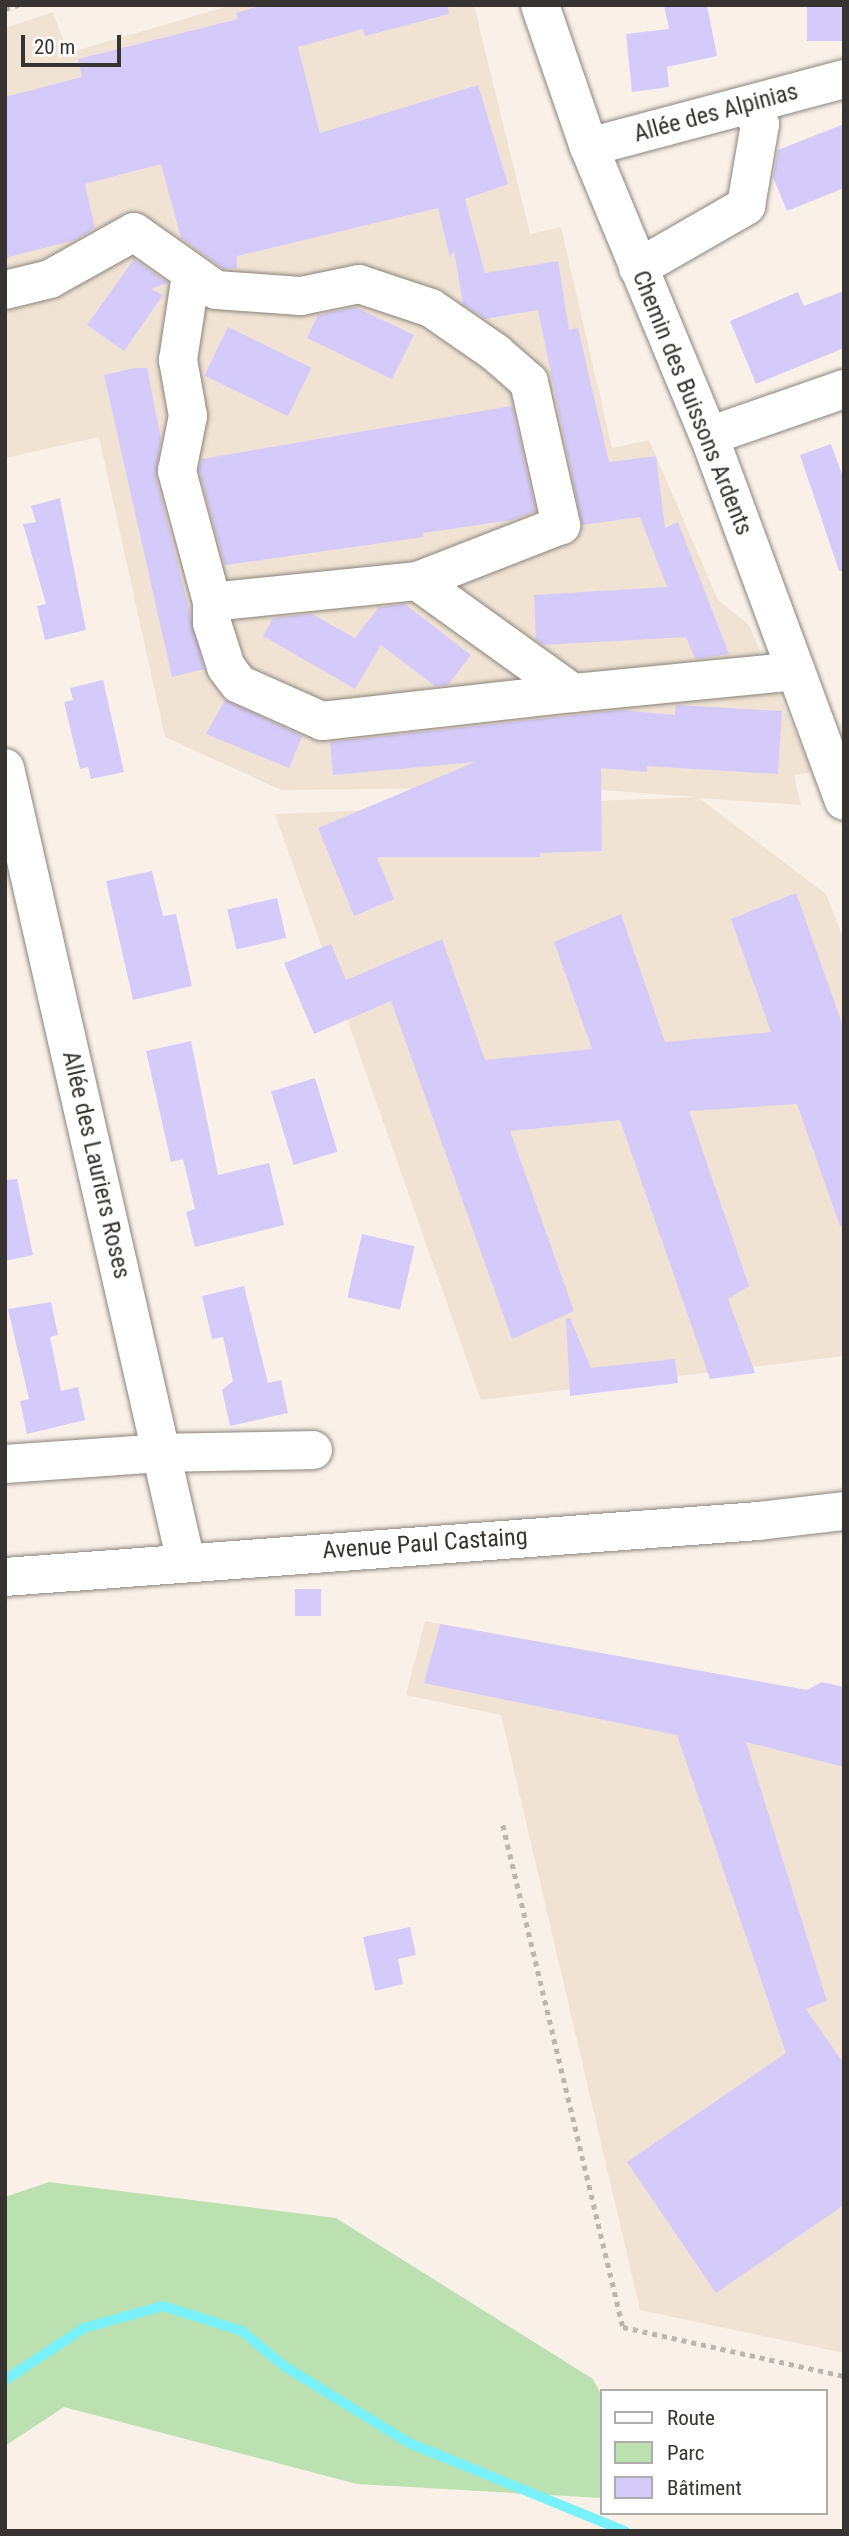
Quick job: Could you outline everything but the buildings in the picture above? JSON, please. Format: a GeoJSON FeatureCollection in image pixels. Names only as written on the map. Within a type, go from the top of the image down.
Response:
{"type":"FeatureCollection","features":[{"type":"Feature","properties":{"kind":"street","name":"Chemin des Buissons Ardents"},"geometry":{"type":"LineString","coordinates":[[540,5],[589,147],[709,436],[844,801]]}},
{"type":"Feature","properties":{"kind":"street","name":"Allée des Alpinias"},"geometry":{"type":"LineString","coordinates":[[589,147],[844,79]]}},
{"type":"Feature","properties":{"kind":"street"},"geometry":{"type":"LineString","coordinates":[[638,268],[746,206],[760,124],[747,105]]}},
{"type":"Feature","properties":{"kind":"street"},"geometry":{"type":"LineString","coordinates":[[5,290],[50,279],[134,232],[191,275],[216,290],[301,296],[359,284],[430,308],[496,353],[528,382],[561,525],[417,581],[212,602]]}},
{"type":"Feature","properties":{"kind":"street"},"geometry":{"type":"LineString","coordinates":[[191,275],[178,360],[188,416],[177,471],[212,602],[212,623],[226,667],[239,684],[322,721],[796,671]]}},
{"type":"Feature","properties":{"kind":"street"},"geometry":{"type":"LineString","coordinates":[[709,436],[844,389]]}},
{"type":"Feature","properties":{"kind":"street"},"geometry":{"type":"LineString","coordinates":[[417,581],[573,693]]}},
{"type":"Feature","properties":{"kind":"street","name":"Allée des Lauriers Roses"},"geometry":{"type":"LineString","coordinates":[[5,768],[186,1562]]}},
{"type":"Feature","properties":{"kind":"street"},"geometry":{"type":"LineString","coordinates":[[5,1464],[161,1453],[313,1450]]}},
{"type":"Feature","properties":{"kind":"street","name":"Avenue Paul Castaing"},"geometry":{"type":"LineString","coordinates":[[5,1577],[759,1521],[844,1511]]}},
{"type":"Feature","properties":{"kind":"path"},"geometry":{"type":"LineString","coordinates":[[5,9],[18,5]]}},
{"type":"Feature","properties":{"kind":"path"},"geometry":{"type":"LineString","coordinates":[[113,5],[141,5]]}},
{"type":"Feature","properties":{"kind":"path"},"geometry":{"type":"LineString","coordinates":[[503,1825],[623,2327],[844,2376]]}},
{"type":"Feature","properties":{"kind":"shaded area"},"geometry":{"type":"Polygon","coordinates":[[[232,5],[474,5],[530,234],[561,227],[612,448],[649,440],[718,600],[749,625],[812,772],[794,775],[801,805],[699,798],[826,894],[844,940],[844,1356],[481,1400],[275,814],[696,797],[562,787],[281,790],[165,737],[99,437],[5,458],[5,28],[53,12],[68,53],[232,5]]]}},
{"type":"Feature","properties":{"kind":"shaded area"},"geometry":{"type":"Polygon","coordinates":[[[425,1621],[806,1690],[822,1682],[844,1688],[844,2353],[640,2310],[501,1715],[406,1695],[425,1621]]]}},
{"type":"Feature","properties":{"kind":"green space"},"geometry":{"type":"Polygon","coordinates":[[[49,2182],[336,2218],[593,2379],[600,2392],[600,2498],[357,2484],[64,2407],[5,2446],[5,2197],[49,2182]]]}},
{"type":"Feature","properties":{"kind":"waterway"},"geometry":{"type":"LineString","coordinates":[[5,2380],[84,2328],[163,2306],[242,2331],[284,2366],[409,2443],[625,2531]]}}]}
